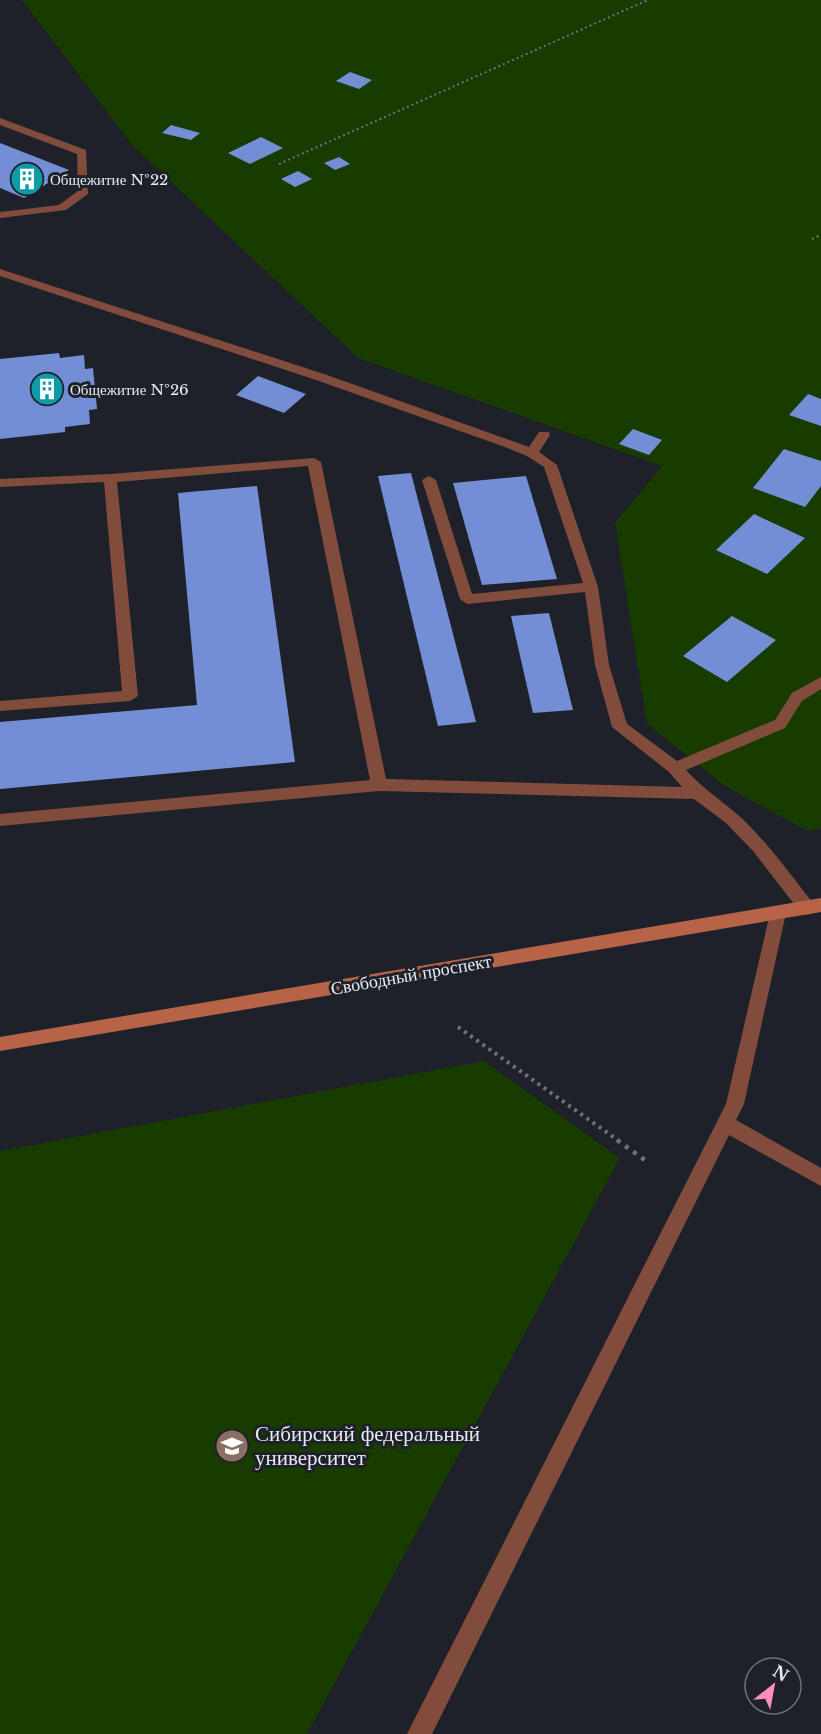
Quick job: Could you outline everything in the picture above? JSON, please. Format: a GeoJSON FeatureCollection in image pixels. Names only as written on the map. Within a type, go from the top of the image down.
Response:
{"type":"FeatureCollection","features":[{"type":"Feature","properties":{"kind":"main road","name":"Свободный проспект"},"geometry":{"type":"LineString","coordinates":[[0,1044],[814,906]]}},
{"type":"Feature","properties":{"kind":"lane"},"geometry":{"type":"LineString","coordinates":[[0,121],[82,152],[84,192],[62,208],[0,215]]}},
{"type":"Feature","properties":{"kind":"lane"},"geometry":{"type":"LineString","coordinates":[[0,272],[323,378],[532,453],[550,465],[591,587],[602,665],[620,727],[675,768],[697,793],[732,819],[814,906]]}},
{"type":"Feature","properties":{"kind":"lane"},"geometry":{"type":"LineString","coordinates":[[532,453],[544,435]]}},
{"type":"Feature","properties":{"kind":"lane"},"geometry":{"type":"LineString","coordinates":[[0,483],[110,478],[314,462],[379,785]]}},
{"type":"Feature","properties":{"kind":"lane"},"geometry":{"type":"LineString","coordinates":[[0,706],[130,696],[110,478]]}},
{"type":"Feature","properties":{"kind":"lane"},"geometry":{"type":"LineString","coordinates":[[429,480],[467,600],[591,587]]}},
{"type":"Feature","properties":{"kind":"lane"},"geometry":{"type":"LineString","coordinates":[[675,768],[780,724],[796,698],[821,682]]}},
{"type":"Feature","properties":{"kind":"lane"},"geometry":{"type":"LineString","coordinates":[[0,820],[379,785],[697,793]]}},
{"type":"Feature","properties":{"kind":"lane"},"geometry":{"type":"LineString","coordinates":[[419,1734],[735,1104],[778,913]]}},
{"type":"Feature","properties":{"kind":"lane"},"geometry":{"type":"LineString","coordinates":[[725,1123],[821,1178]]}},
{"type":"Feature","properties":{"kind":"path"},"geometry":{"type":"LineString","coordinates":[[279,164],[648,0]]}},
{"type":"Feature","properties":{"kind":"path"},"geometry":{"type":"LineString","coordinates":[[812,239],[821,235]]}},
{"type":"Feature","properties":{"kind":"path"},"geometry":{"type":"LineString","coordinates":[[458,1028],[649,1163]]}},
{"type":"Feature","properties":{"kind":"green space"},"geometry":{"type":"Polygon","coordinates":[[[22,0],[821,0],[821,828],[808,831],[725,786],[647,724],[615,523],[662,466],[358,358],[132,145],[22,0]]]}},
{"type":"Feature","properties":{"kind":"green space","name":"Сибирский федеральный университет"},"geometry":{"type":"Polygon","coordinates":[[[484,1061],[620,1158],[307,1734],[0,1734],[0,1151],[484,1061]]]}},
{"type":"Feature","properties":{"kind":"building"},"geometry":{"type":"Polygon","coordinates":[[[350,72],[372,80],[359,89],[336,81],[350,72]]]}},
{"type":"Feature","properties":{"kind":"building"},"geometry":{"type":"Polygon","coordinates":[[[171,125],[200,133],[191,140],[162,133],[171,125]]]}},
{"type":"Feature","properties":{"kind":"building"},"geometry":{"type":"Polygon","coordinates":[[[261,137],[283,148],[250,164],[228,153],[261,137]]]}},
{"type":"Feature","properties":{"kind":"building","name":"Общежитие №22"},"geometry":{"type":"Polygon","coordinates":[[[0,143],[69,170],[24,198],[0,188],[0,143]]]}},
{"type":"Feature","properties":{"kind":"building"},"geometry":{"type":"Polygon","coordinates":[[[339,157],[350,164],[335,170],[324,163],[339,157]]]}},
{"type":"Feature","properties":{"kind":"building"},"geometry":{"type":"Polygon","coordinates":[[[298,171],[312,179],[295,187],[281,179],[298,171]]]}},
{"type":"Feature","properties":{"kind":"building","name":"Общежитие №26"},"geometry":{"type":"Polygon","coordinates":[[[59,353],[60,358],[84,355],[85,369],[93,368],[97,409],[89,410],[90,424],[65,427],[65,432],[0,439],[0,359],[59,353]]]}},
{"type":"Feature","properties":{"kind":"building"},"geometry":{"type":"Polygon","coordinates":[[[258,376],[306,394],[284,413],[236,395],[258,376]]]}},
{"type":"Feature","properties":{"kind":"building"},"geometry":{"type":"Polygon","coordinates":[[[808,394],[821,399],[821,426],[789,415],[808,394]]]}},
{"type":"Feature","properties":{"kind":"building"},"geometry":{"type":"Polygon","coordinates":[[[633,429],[662,440],[649,455],[619,444],[633,429]]]}},
{"type":"Feature","properties":{"kind":"building"},"geometry":{"type":"Polygon","coordinates":[[[784,449],[821,461],[821,486],[805,507],[753,488],[784,449]]]}},
{"type":"Feature","properties":{"kind":"building"},"geometry":{"type":"Polygon","coordinates":[[[411,473],[476,722],[438,726],[378,476],[411,473]]]}},
{"type":"Feature","properties":{"kind":"building"},"geometry":{"type":"Polygon","coordinates":[[[526,476],[557,579],[482,585],[453,483],[526,476]]]}},
{"type":"Feature","properties":{"kind":"building"},"geometry":{"type":"Polygon","coordinates":[[[257,486],[295,762],[0,789],[0,722],[197,705],[178,493],[257,486]]]}},
{"type":"Feature","properties":{"kind":"building"},"geometry":{"type":"Polygon","coordinates":[[[754,514],[805,538],[767,574],[716,550],[754,514]]]}},
{"type":"Feature","properties":{"kind":"building"},"geometry":{"type":"Polygon","coordinates":[[[549,613],[573,710],[533,713],[511,616],[549,613]]]}},
{"type":"Feature","properties":{"kind":"building"},"geometry":{"type":"Polygon","coordinates":[[[732,616],[776,640],[727,682],[683,656],[732,616]]]}},
{"type":"Feature","properties":{"kind":"place","name":"Общежитие №22"},"geometry":{"type":"Point","coordinates":[27,179]}},
{"type":"Feature","properties":{"kind":"place","name":"Общежитие №26"},"geometry":{"type":"Point","coordinates":[47,389]}},
{"type":"Feature","properties":{"kind":"place","name":"Сибирский федеральный университет"},"geometry":{"type":"Point","coordinates":[232,1446]}}]}
